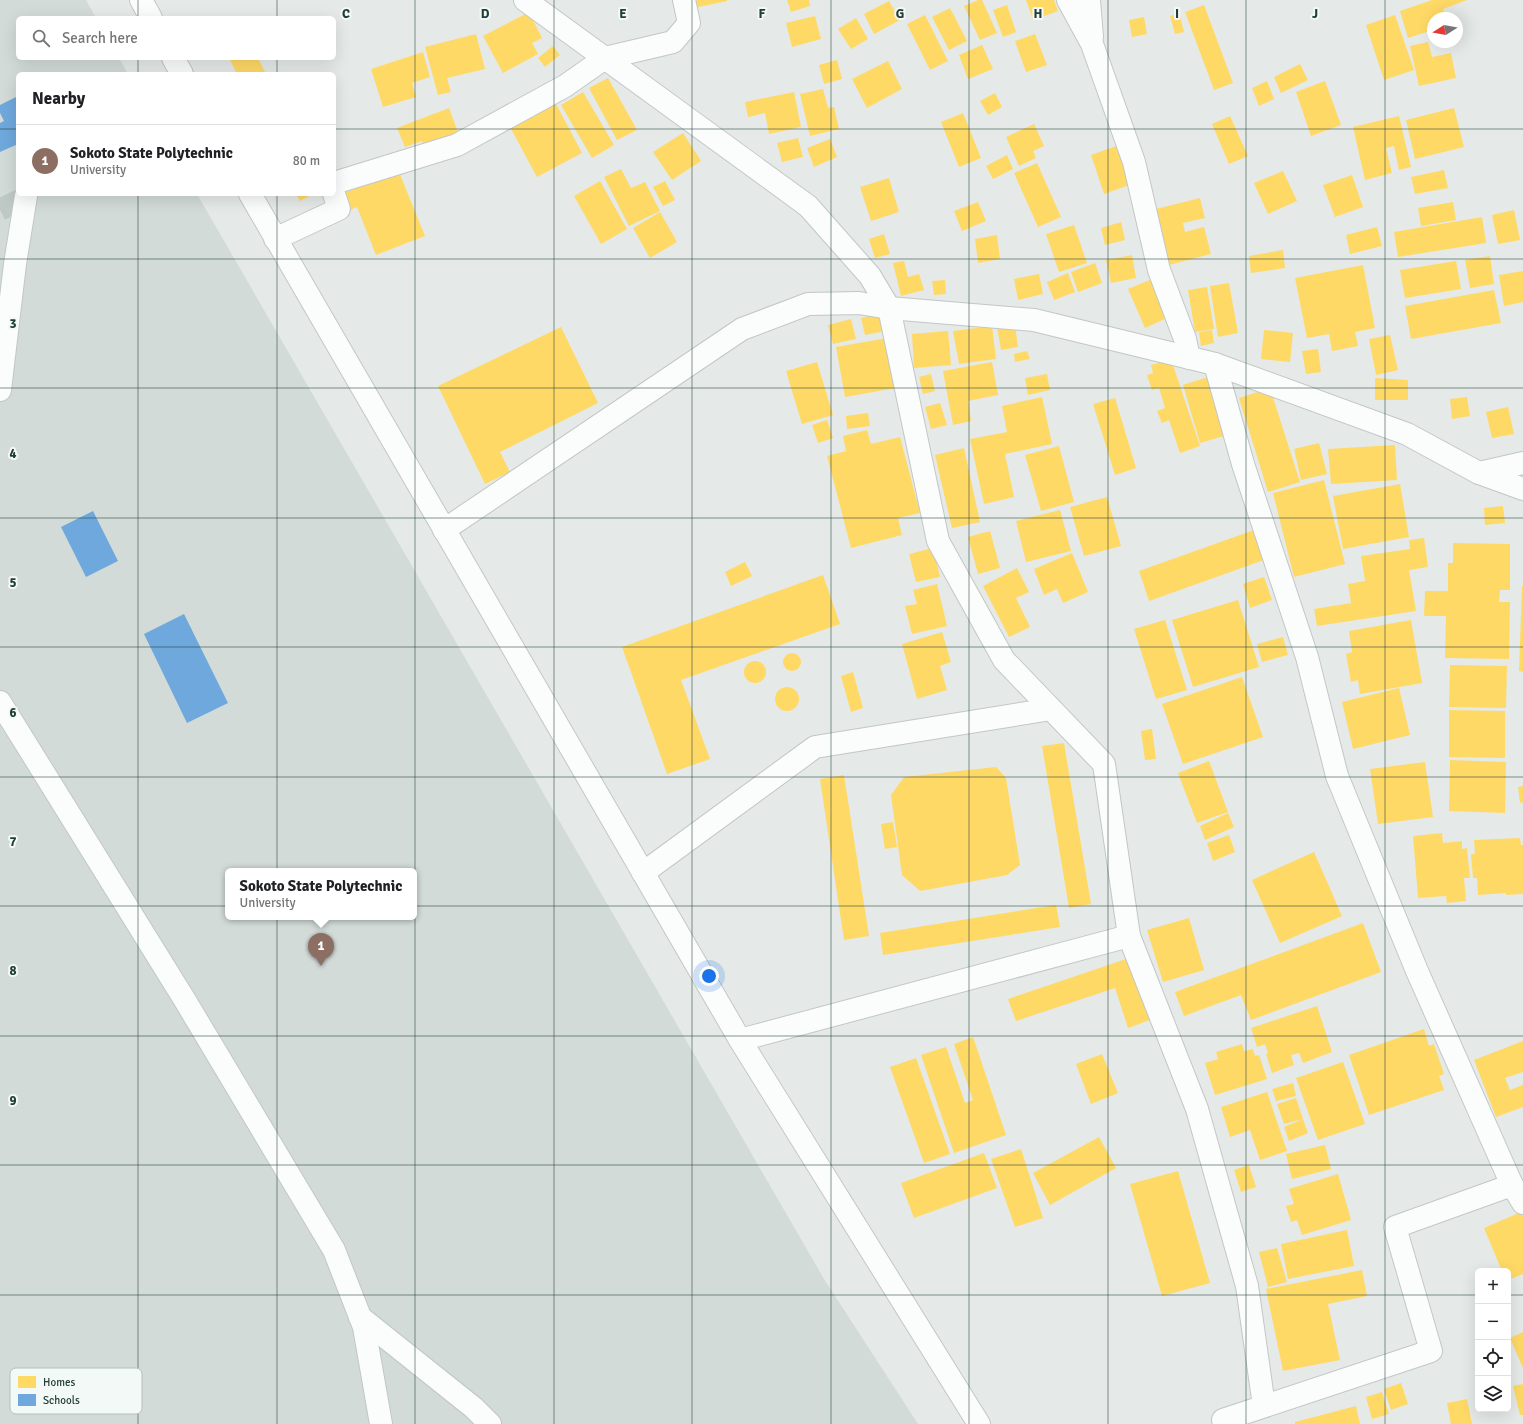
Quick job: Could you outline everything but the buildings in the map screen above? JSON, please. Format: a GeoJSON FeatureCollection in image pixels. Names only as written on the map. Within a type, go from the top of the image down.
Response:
{"type":"FeatureCollection","features":[{"type":"Feature","properties":{"kind":"street"},"geometry":{"type":"LineString","coordinates":[[141,0],[150,16]]}},
{"type":"Feature","properties":{"kind":"street"},"geometry":{"type":"LineString","coordinates":[[525,0],[808,206],[870,276],[889,308],[938,540],[1004,660],[1104,764],[1129,936],[1199,1116],[1246,1286],[1264,1406]]}},
{"type":"Feature","properties":{"kind":"street"},"geometry":{"type":"LineString","coordinates":[[336,182],[457,145],[565,86],[605,58],[673,42],[689,23],[684,0]]}},
{"type":"Feature","properties":{"kind":"street"},"geometry":{"type":"LineString","coordinates":[[1068,0],[1092,44],[1134,162],[1159,270],[1185,339],[1189,358]]}},
{"type":"Feature","properties":{"kind":"street"},"geometry":{"type":"LineString","coordinates":[[1089,0],[1092,44]]}},
{"type":"Feature","properties":{"kind":"street"},"geometry":{"type":"LineString","coordinates":[[174,60],[181,72]]}},
{"type":"Feature","properties":{"kind":"street"},"geometry":{"type":"LineString","coordinates":[[0,390],[15,264],[26,196]]}},
{"type":"Feature","properties":{"kind":"street"},"geometry":{"type":"LineString","coordinates":[[251,196],[740,1040],[979,1424]]}},
{"type":"Feature","properties":{"kind":"street"},"geometry":{"type":"LineString","coordinates":[[275,239],[339,209],[335,196]]}},
{"type":"Feature","properties":{"kind":"street"},"geometry":{"type":"LineString","coordinates":[[444,530],[742,329],[808,304],[859,303],[889,308],[1034,320],[1216,364],[1407,434],[1479,473],[1523,489]]}},
{"type":"Feature","properties":{"kind":"street"},"geometry":{"type":"LineString","coordinates":[[1216,364],[1243,464],[1307,657],[1338,776],[1417,972],[1518,1194],[1395,1227],[1431,1351],[1223,1420],[1224,1424]]}},
{"type":"Feature","properties":{"kind":"street"},"geometry":{"type":"LineString","coordinates":[[1479,473],[1523,463]]}},
{"type":"Feature","properties":{"kind":"street"},"geometry":{"type":"LineString","coordinates":[[0,702],[186,1002],[334,1250],[364,1327],[381,1424]]}},
{"type":"Feature","properties":{"kind":"street"},"geometry":{"type":"LineString","coordinates":[[643,873],[815,747],[1052,709]]}},
{"type":"Feature","properties":{"kind":"street"},"geometry":{"type":"LineString","coordinates":[[740,1040],[1129,936]]}},
{"type":"Feature","properties":{"kind":"street"},"geometry":{"type":"LineString","coordinates":[[360,1318],[474,1408],[490,1424]]}},
{"type":"Feature","properties":{"kind":"shaded area"},"geometry":{"type":"Polygon","coordinates":[[[0,0],[86,0],[95,16],[16,16],[16,60],[120,60],[127,72],[16,72],[16,196],[198,196],[824,1279],[918,1424],[0,1424],[0,0]]]}},
{"type":"Feature","properties":{"kind":"tunnel"},"geometry":{"type":"LineString","coordinates":[[0,210],[27,196]]}},
{"type":"Feature","properties":{"kind":"place","name":"Sokoto State Polytechnic"},"geometry":{"type":"Point","coordinates":[321,966]}}]}
